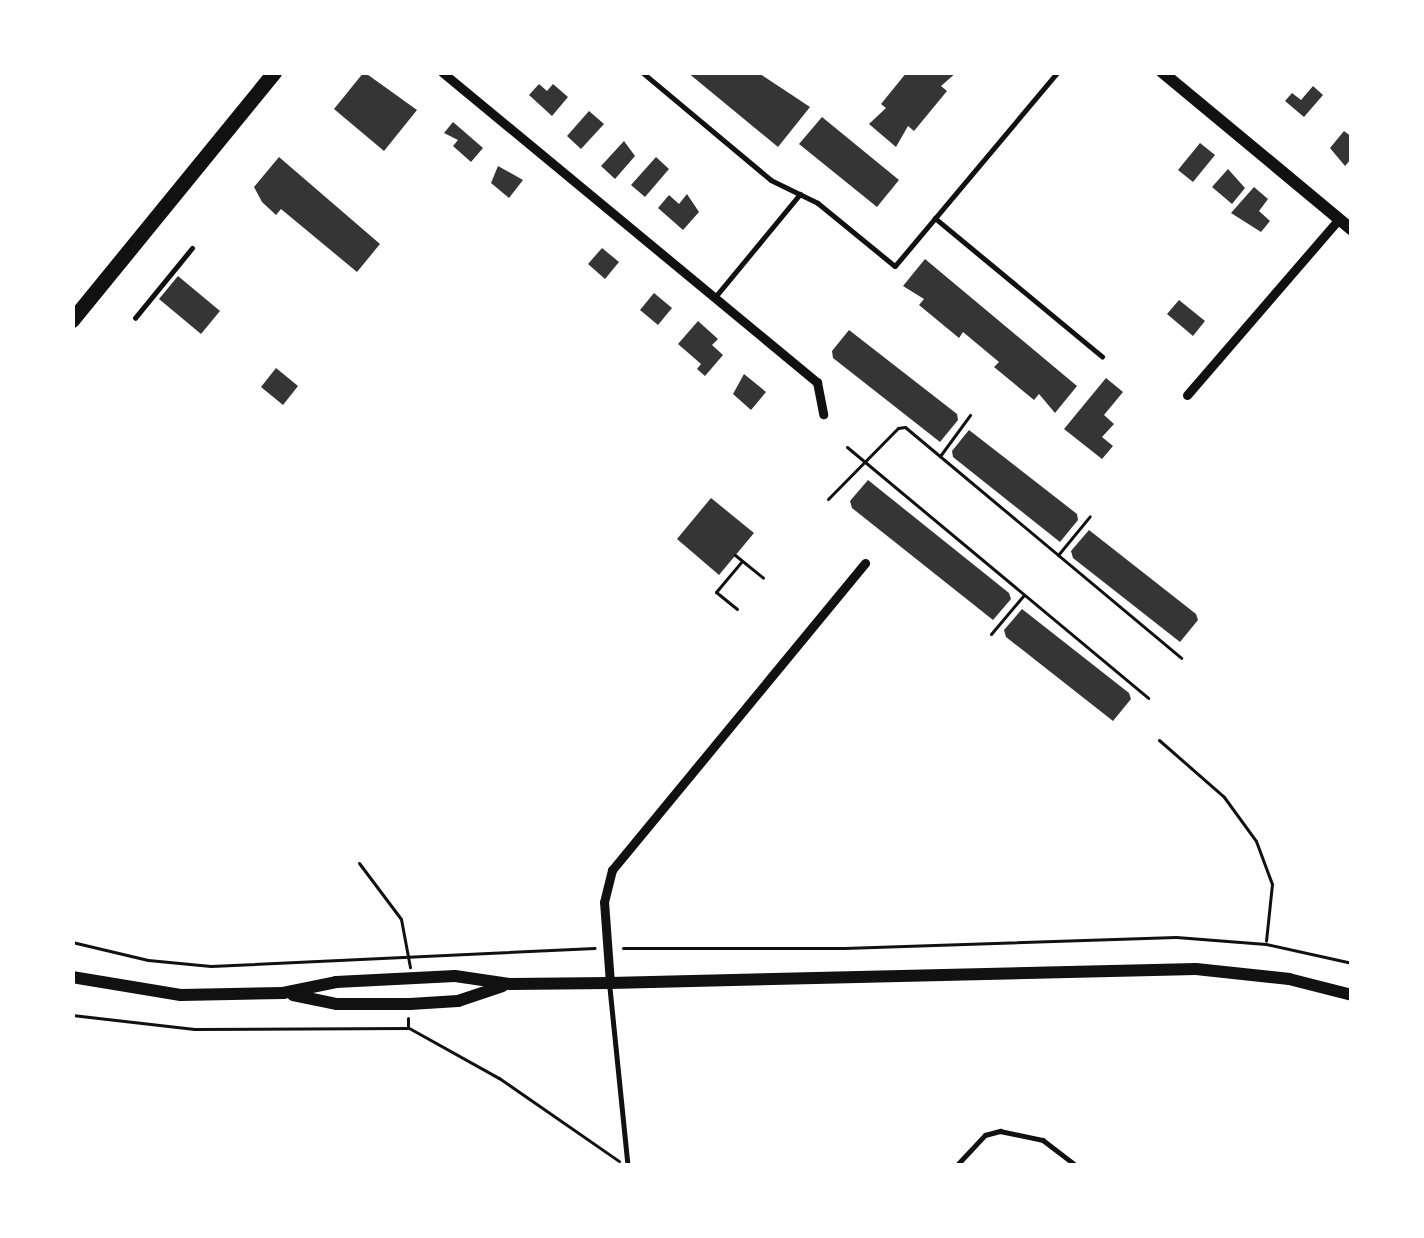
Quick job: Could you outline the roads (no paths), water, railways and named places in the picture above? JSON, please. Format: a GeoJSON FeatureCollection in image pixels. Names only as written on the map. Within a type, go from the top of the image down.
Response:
{"type":"FeatureCollection","features":[{"type":"Feature","properties":{"kind":"main road"},"geometry":{"type":"LineString","coordinates":[[72,320],[274,72]]}},
{"type":"Feature","properties":{"kind":"street"},"geometry":{"type":"LineString","coordinates":[[442,72],[817,382],[823,414]]}},
{"type":"Feature","properties":{"kind":"street"},"geometry":{"type":"LineString","coordinates":[[1162,72],[1352,230]]}},
{"type":"Feature","properties":{"kind":"street"},"geometry":{"type":"LineString","coordinates":[[1187,395],[1339,219]]}},
{"type":"Feature","properties":{"kind":"street"},"geometry":{"type":"LineString","coordinates":[[610,983],[606,886],[625,851],[865,563]]}},
{"type":"Feature","properties":{"kind":"street"},"geometry":{"type":"LineString","coordinates":[[72,977],[181,995],[283,993],[336,982],[410,977],[510,984],[610,983],[1196,969],[1289,979],[1352,995]]}},
{"type":"Feature","properties":{"kind":"street"},"geometry":{"type":"LineString","coordinates":[[283,993],[338,1004],[410,1004],[458,1001],[510,984]]}},
{"type":"Feature","properties":{"kind":"lane"},"geometry":{"type":"LineString","coordinates":[[642,72],[771,180],[800,194],[895,266],[1058,72]]}},
{"type":"Feature","properties":{"kind":"lane"},"geometry":{"type":"LineString","coordinates":[[715,298],[800,194]]}},
{"type":"Feature","properties":{"kind":"lane"},"geometry":{"type":"LineString","coordinates":[[935,218],[1102,356]]}},
{"type":"Feature","properties":{"kind":"lane"},"geometry":{"type":"LineString","coordinates":[[135,318],[192,248]]}},
{"type":"Feature","properties":{"kind":"lane"},"geometry":{"type":"LineString","coordinates":[[610,983],[628,1166]]}},
{"type":"Feature","properties":{"kind":"lane"},"geometry":{"type":"LineString","coordinates":[[956,1166],[985,1136],[1000,1131],[1043,1140],[1077,1166]]}}]}
